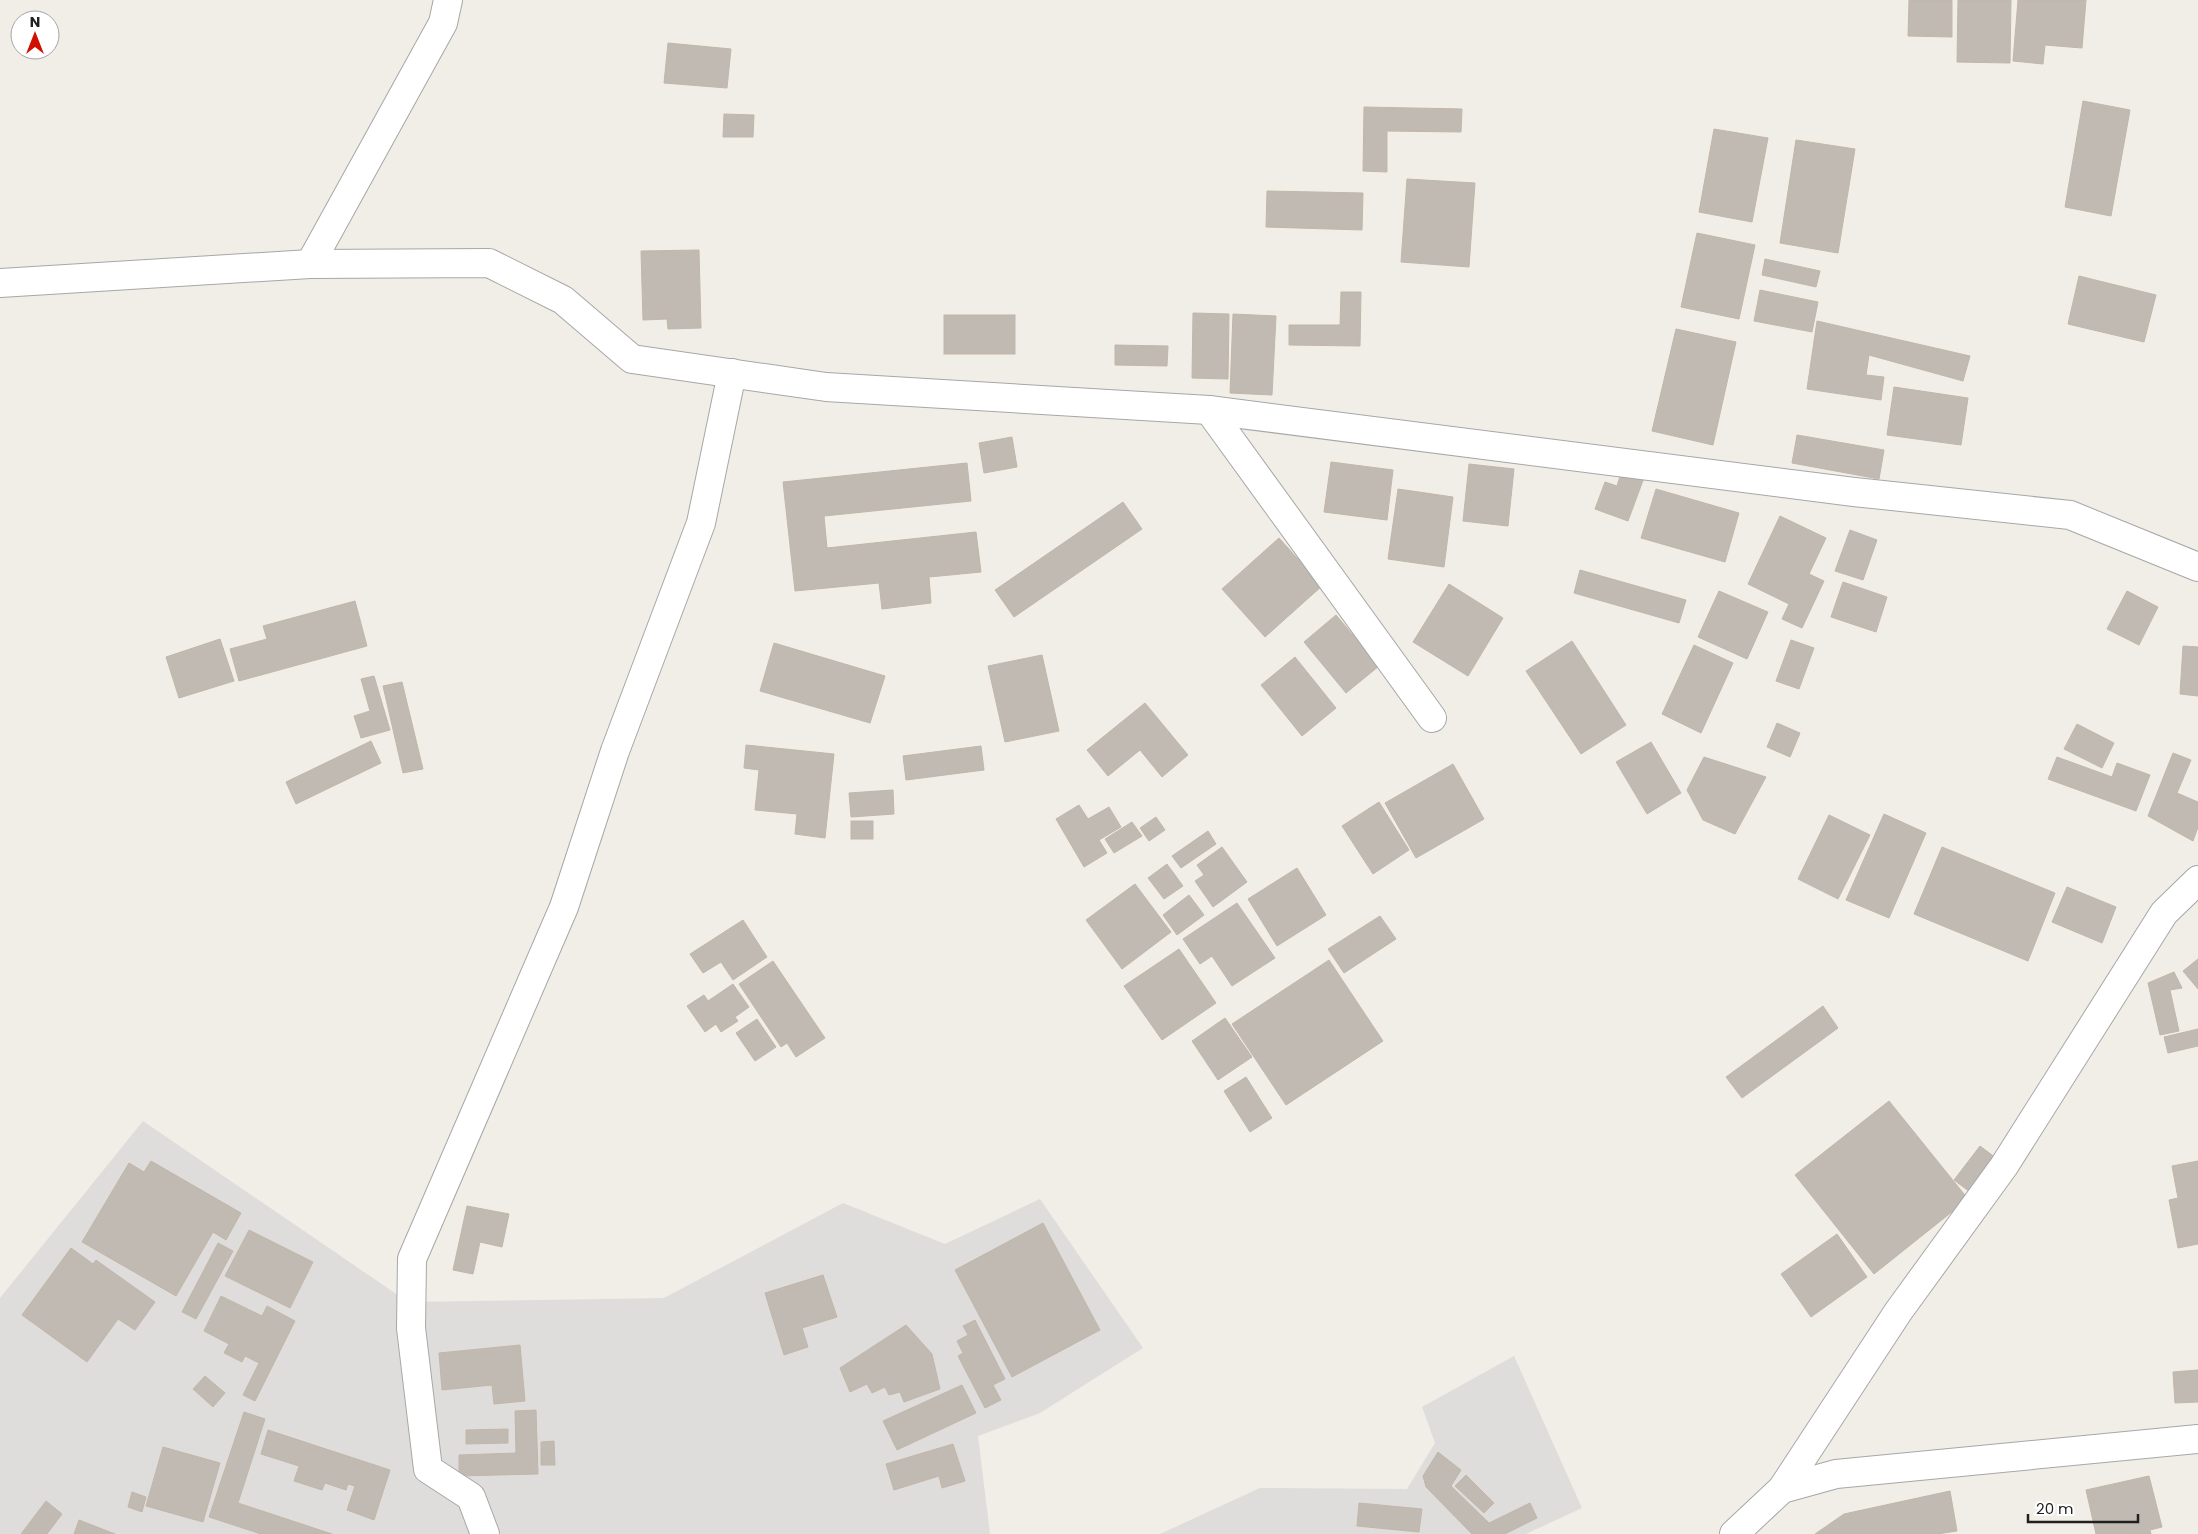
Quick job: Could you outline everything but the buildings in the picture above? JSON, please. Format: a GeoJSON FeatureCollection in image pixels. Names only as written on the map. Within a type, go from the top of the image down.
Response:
{"type":"FeatureCollection","features":[{"type":"Feature","properties":{"kind":"street"},"geometry":{"type":"LineString","coordinates":[[310,264],[443,23],[448,0]]}},
{"type":"Feature","properties":{"kind":"street"},"geometry":{"type":"LineString","coordinates":[[0,284],[310,264],[489,263],[563,300],[632,359],[826,387],[1209,410],[1854,492],[2070,515],[2198,567]]}},
{"type":"Feature","properties":{"kind":"street"},"geometry":{"type":"LineString","coordinates":[[484,1534],[471,1496],[428,1469],[411,1328],[412,1259],[564,907],[615,751],[701,523],[732,373]]}},
{"type":"Feature","properties":{"kind":"street"},"geometry":{"type":"LineString","coordinates":[[1209,410],[1432,718]]}},
{"type":"Feature","properties":{"kind":"street"},"geometry":{"type":"LineString","coordinates":[[1734,1534],[1782,1489],[1898,1312],[2004,1166],[2164,913],[2198,880]]}},
{"type":"Feature","properties":{"kind":"street"},"geometry":{"type":"LineString","coordinates":[[1782,1489],[1836,1474],[2198,1438]]}},
{"type":"Feature","properties":{"kind":"shaded area"},"geometry":{"type":"Polygon","coordinates":[[[143,1121],[408,1302],[664,1298],[843,1203],[945,1244],[1040,1199],[1143,1348],[1040,1413],[978,1436],[990,1534],[0,1534],[0,1298],[143,1121]]]}},
{"type":"Feature","properties":{"kind":"shaded area"},"geometry":{"type":"Polygon","coordinates":[[[1514,1356],[1582,1508],[1526,1534],[1160,1534],[1260,1488],[1407,1489],[1435,1443],[1422,1407],[1514,1356]]]}}]}
